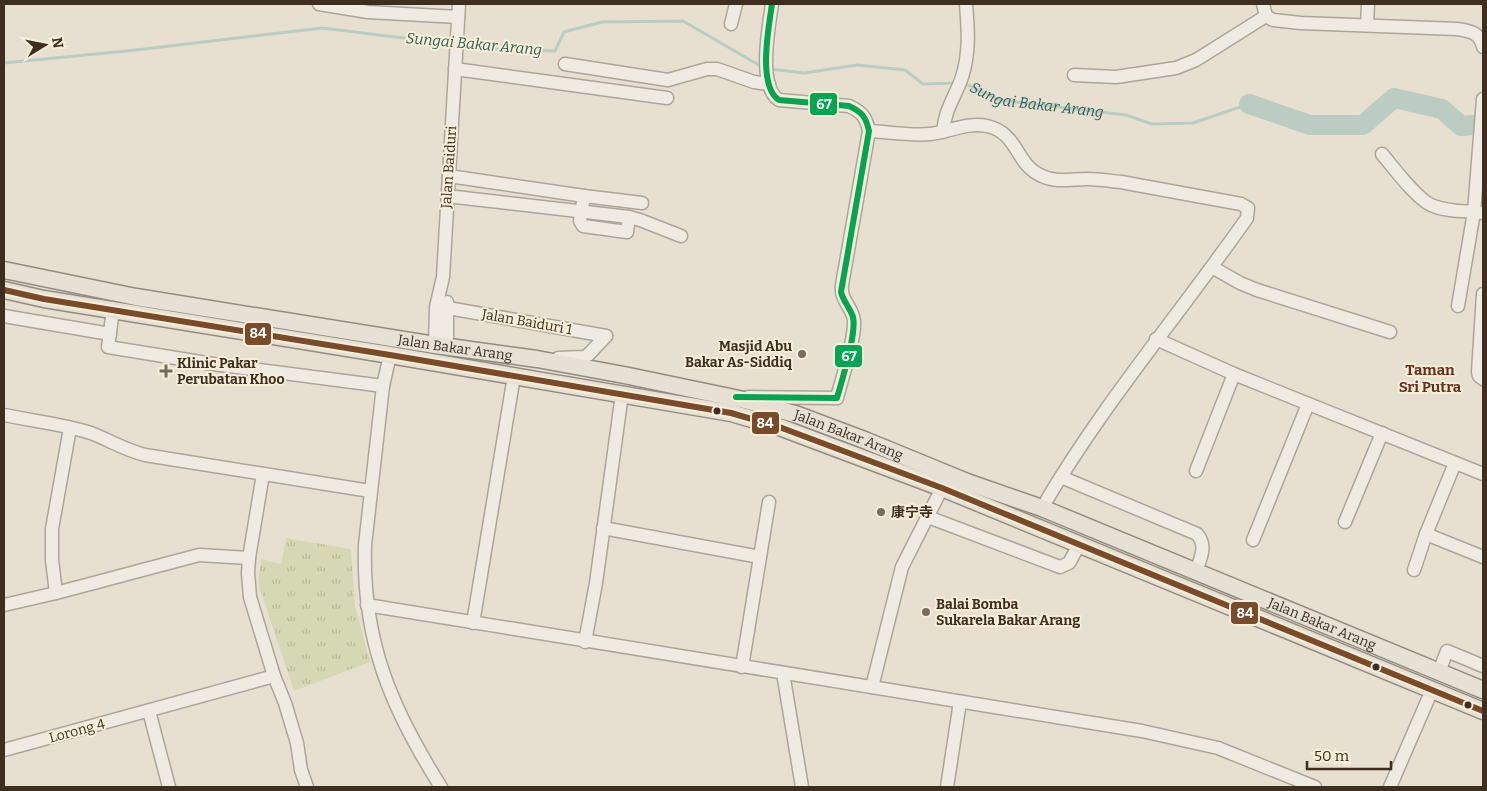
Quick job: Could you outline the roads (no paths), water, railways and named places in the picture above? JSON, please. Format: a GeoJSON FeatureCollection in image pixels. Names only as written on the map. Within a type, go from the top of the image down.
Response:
{"type":"FeatureCollection","features":[{"type":"Feature","properties":{"kind":"main road","name":"Jalan Bakar Arang"},"geometry":{"type":"LineString","coordinates":[[4,270],[136,297],[441,346],[537,359],[731,396],[798,415],[967,482],[1042,508],[1483,690]]}},
{"type":"Feature","properties":{"kind":"main road","name":"Jalan Bakar Arang"},"geometry":{"type":"LineString","coordinates":[[4,290],[113,310],[732,413],[782,428],[942,488],[1483,711]]}},
{"type":"Feature","properties":{"kind":"main road"},"geometry":{"type":"LineString","coordinates":[[1235,610],[1243,591]]}},
{"type":"Feature","properties":{"kind":"street"},"geometry":{"type":"LineString","coordinates":[[319,4],[368,12],[458,17]]}},
{"type":"Feature","properties":{"kind":"street","name":"Jalan Baiduri"},"geometry":{"type":"LineString","coordinates":[[441,346],[436,306],[443,277],[459,4]]}},
{"type":"Feature","properties":{"kind":"street"},"geometry":{"type":"LineString","coordinates":[[731,24],[736,4]]}},
{"type":"Feature","properties":{"kind":"street"},"geometry":{"type":"LineString","coordinates":[[731,396],[837,398],[846,364],[854,319],[843,298],[842,285],[869,131],[866,118],[859,111],[849,106],[779,100],[772,94],[768,80],[767,42],[772,4]]}},
{"type":"Feature","properties":{"kind":"street"},"geometry":{"type":"LineString","coordinates":[[943,132],[944,120],[949,103],[960,81],[968,46],[966,4]]}},
{"type":"Feature","properties":{"kind":"street"},"geometry":{"type":"LineString","coordinates":[[1367,25],[1368,4]]}},
{"type":"Feature","properties":{"kind":"street"},"geometry":{"type":"LineString","coordinates":[[1074,75],[1116,77],[1176,68],[1196,60],[1264,10],[1273,20],[1301,23],[1480,31],[1483,47]]}},
{"type":"Feature","properties":{"kind":"street"},"geometry":{"type":"LineString","coordinates":[[455,63],[667,98]]}},
{"type":"Feature","properties":{"kind":"street"},"geometry":{"type":"LineString","coordinates":[[565,64],[668,80],[707,69],[717,69],[754,82],[768,80]]}},
{"type":"Feature","properties":{"kind":"street"},"geometry":{"type":"LineString","coordinates":[[1458,306],[1479,212],[1483,100]]}},
{"type":"Feature","properties":{"kind":"street"},"geometry":{"type":"LineString","coordinates":[[869,131],[920,134],[943,132],[962,125],[988,126],[1007,135],[1030,168],[1040,176],[1061,181],[1102,180],[1246,205],[1249,213],[1247,218],[1110,403],[1042,508]]}},
{"type":"Feature","properties":{"kind":"street"},"geometry":{"type":"LineString","coordinates":[[1382,154],[1422,199],[1432,206],[1479,212]]}},
{"type":"Feature","properties":{"kind":"street"},"geometry":{"type":"LineString","coordinates":[[449,176],[642,203]]}},
{"type":"Feature","properties":{"kind":"street"},"geometry":{"type":"LineString","coordinates":[[447,196],[580,212]]}},
{"type":"Feature","properties":{"kind":"street"},"geometry":{"type":"LineString","coordinates":[[584,196],[580,212],[582,226],[627,232],[628,217],[681,236]]}},
{"type":"Feature","properties":{"kind":"street"},"geometry":{"type":"LineString","coordinates":[[1212,267],[1240,283],[1257,290],[1390,332]]}},
{"type":"Feature","properties":{"kind":"street","name":"Jalan Baiduri"},"geometry":{"type":"LineString","coordinates":[[441,346],[448,308],[443,277]]}},
{"type":"Feature","properties":{"kind":"street"},"geometry":{"type":"LineString","coordinates":[[1483,294],[1478,372],[1479,376],[1483,379]]}},
{"type":"Feature","properties":{"kind":"street","name":"Jalan Baiduri 1"},"geometry":{"type":"LineString","coordinates":[[448,308],[606,336],[592,352],[584,357],[537,359]]}},
{"type":"Feature","properties":{"kind":"street"},"geometry":{"type":"LineString","coordinates":[[109,340],[113,310]]}},
{"type":"Feature","properties":{"kind":"street"},"geometry":{"type":"LineString","coordinates":[[4,316],[213,364],[384,386]]}},
{"type":"Feature","properties":{"kind":"street"},"geometry":{"type":"LineString","coordinates":[[1156,339],[1234,374],[1483,474]]}},
{"type":"Feature","properties":{"kind":"street"},"geometry":{"type":"LineString","coordinates":[[390,355],[370,491],[364,564],[367,605],[377,656],[390,695],[418,750],[441,787]]}},
{"type":"Feature","properties":{"kind":"street"},"geometry":{"type":"LineString","coordinates":[[1196,471],[1234,374]]}},
{"type":"Feature","properties":{"kind":"street"},"geometry":{"type":"LineString","coordinates":[[473,623],[514,376]]}},
{"type":"Feature","properties":{"kind":"street"},"geometry":{"type":"LineString","coordinates":[[585,642],[596,582],[622,394]]}},
{"type":"Feature","properties":{"kind":"street"},"geometry":{"type":"LineString","coordinates":[[1253,540],[1308,404]]}},
{"type":"Feature","properties":{"kind":"street"},"geometry":{"type":"LineString","coordinates":[[4,415],[92,434],[121,448],[145,455],[370,491]]}},
{"type":"Feature","properties":{"kind":"street"},"geometry":{"type":"LineString","coordinates":[[56,593],[52,529],[70,428]]}},
{"type":"Feature","properties":{"kind":"street"},"geometry":{"type":"LineString","coordinates":[[1345,522],[1382,434]]}},
{"type":"Feature","properties":{"kind":"street"},"geometry":{"type":"LineString","coordinates":[[1414,570],[1426,534],[1455,463]]}},
{"type":"Feature","properties":{"kind":"street"},"geometry":{"type":"LineString","coordinates":[[263,474],[249,558],[250,597],[274,676],[285,703],[307,787]]}},
{"type":"Feature","properties":{"kind":"street"},"geometry":{"type":"LineString","coordinates":[[1061,477],[1197,534],[1202,540],[1203,547],[1196,571]]}},
{"type":"Feature","properties":{"kind":"street"},"geometry":{"type":"LineString","coordinates":[[872,687],[902,568],[942,488]]}},
{"type":"Feature","properties":{"kind":"street"},"geometry":{"type":"LineString","coordinates":[[742,667],[769,502]]}},
{"type":"Feature","properties":{"kind":"street"},"geometry":{"type":"LineString","coordinates":[[928,517],[1060,567],[1068,563],[1080,545]]}},
{"type":"Feature","properties":{"kind":"street"},"geometry":{"type":"LineString","coordinates":[[603,528],[760,557]]}},
{"type":"Feature","properties":{"kind":"street"},"geometry":{"type":"LineString","coordinates":[[1426,534],[1483,557]]}},
{"type":"Feature","properties":{"kind":"street"},"geometry":{"type":"LineString","coordinates":[[4,605],[199,555],[249,558]]}},
{"type":"Feature","properties":{"kind":"street"},"geometry":{"type":"LineString","coordinates":[[367,605],[585,642],[1055,716],[1184,739],[1218,748],[1315,787]]}},
{"type":"Feature","properties":{"kind":"street"},"geometry":{"type":"LineString","coordinates":[[1440,672],[1447,652],[1483,666]]}},
{"type":"Feature","properties":{"kind":"street"},"geometry":{"type":"LineString","coordinates":[[783,673],[802,787]]}},
{"type":"Feature","properties":{"kind":"street","name":"Lorong 4"},"geometry":{"type":"LineString","coordinates":[[4,750],[274,676]]}},
{"type":"Feature","properties":{"kind":"street"},"geometry":{"type":"LineString","coordinates":[[1390,787],[1432,690]]}},
{"type":"Feature","properties":{"kind":"street"},"geometry":{"type":"LineString","coordinates":[[947,787],[960,702]]}},
{"type":"Feature","properties":{"kind":"street"},"geometry":{"type":"LineString","coordinates":[[150,711],[169,787]]}},
{"type":"Feature","properties":{"kind":"waterway","name":"Sungai Bakar Arang"},"geometry":{"type":"LineString","coordinates":[[459,45],[494,49],[555,51],[564,32],[602,22],[683,21],[764,68]]}},
{"type":"Feature","properties":{"kind":"waterway","name":"Sungai Bakar Arang"},"geometry":{"type":"LineString","coordinates":[[4,63],[136,50],[322,28],[453,44]]}},
{"type":"Feature","properties":{"kind":"waterway","name":"Sungai Bakar Arang"},"geometry":{"type":"LineString","coordinates":[[770,69],[804,73],[857,65],[905,70],[923,84],[955,83]]}},
{"type":"Feature","properties":{"kind":"waterway","name":"Sungai Bakar Arang"},"geometry":{"type":"LineString","coordinates":[[964,83],[999,100],[1126,115],[1152,124],[1193,123],[1249,104]]}},
{"type":"Feature","properties":{"kind":"waterway","name":"Sungai Bakar Arang"},"geometry":{"type":"LineString","coordinates":[[1249,104],[1310,125],[1363,125],[1394,98],[1442,109],[1461,126],[1483,124]]}},
{"type":"Feature","properties":{"kind":"place","name":"Masjid Abu Bakar As-Siddiq"},"geometry":{"type":"Point","coordinates":[802,354]}},
{"type":"Feature","properties":{"kind":"place","name":"Klinic Pakar Perubatan Khoo"},"geometry":{"type":"Point","coordinates":[166,371]}},
{"type":"Feature","properties":{"kind":"place","name":"康宁寺"},"geometry":{"type":"Point","coordinates":[881,512]}},
{"type":"Feature","properties":{"kind":"place","name":"Balai Bomba Sukarela Bakar Arang"},"geometry":{"type":"Point","coordinates":[926,612]}},
{"type":"Feature","properties":{"kind":"district","name":"Taman Sri Putra"},"geometry":{"type":"Point","coordinates":[1430,378]}}]}
